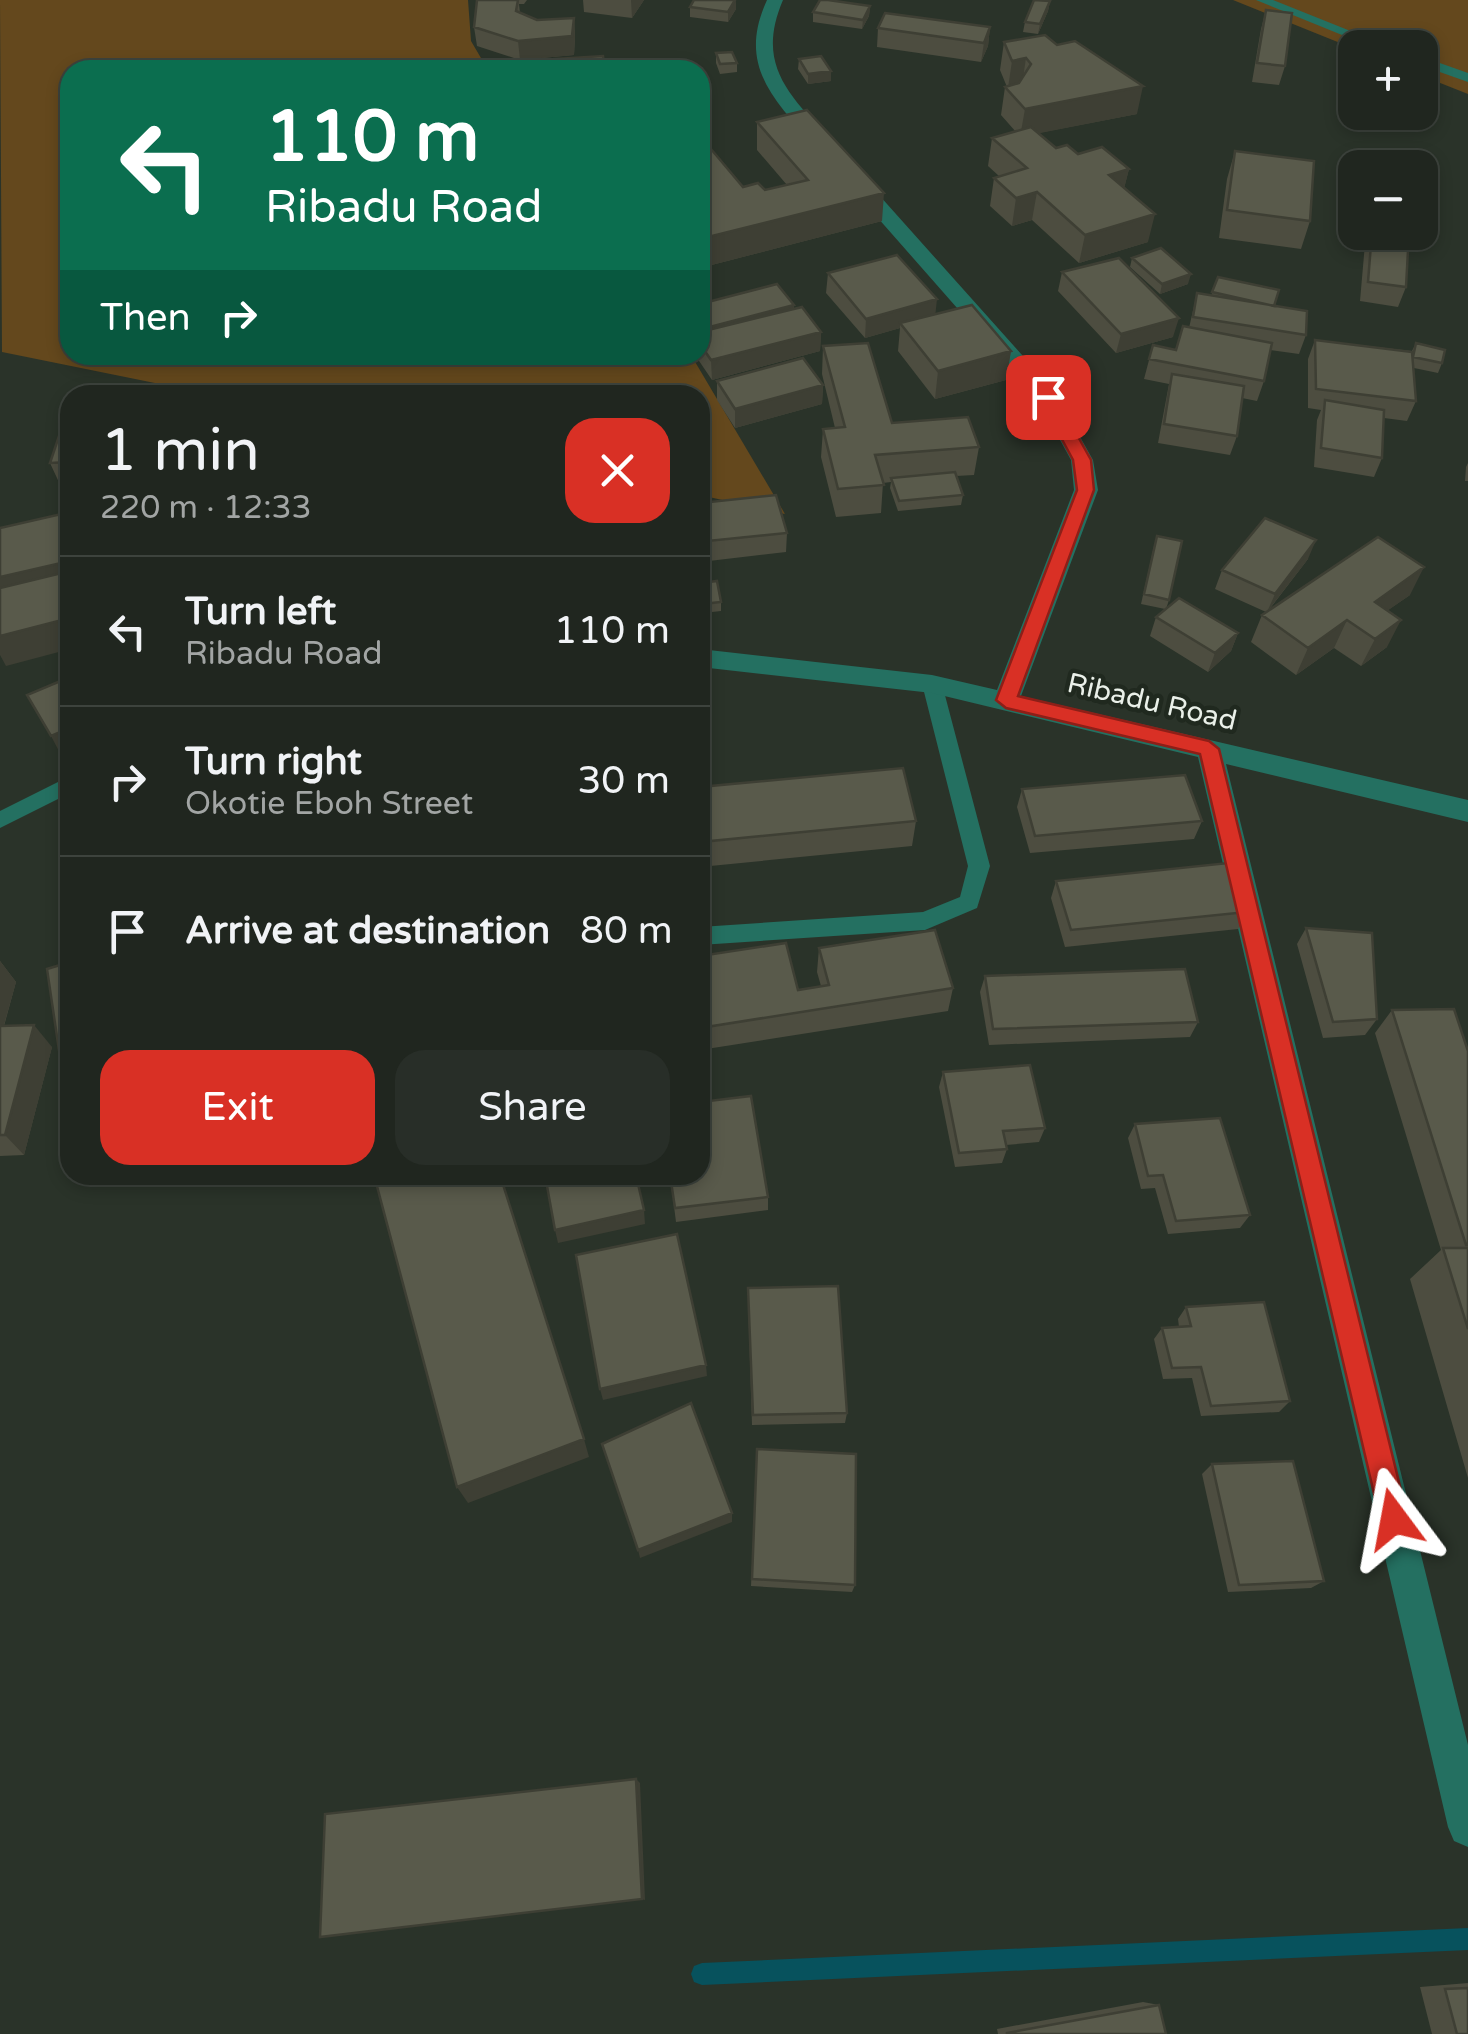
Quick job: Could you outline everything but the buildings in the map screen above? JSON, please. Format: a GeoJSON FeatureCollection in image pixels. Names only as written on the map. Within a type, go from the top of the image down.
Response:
{"type":"FeatureCollection","features":[{"type":"Feature","properties":{"kind":"street"},"geometry":{"type":"LineString","coordinates":[[775,0],[761,29],[769,77],[1048,397],[1082,460],[1086,490],[1006,700]]}},
{"type":"Feature","properties":{"kind":"street","name":"Ribadu Road"},"geometry":{"type":"LineString","coordinates":[[710,659],[932,684],[1468,811]]}},
{"type":"Feature","properties":{"kind":"street"},"geometry":{"type":"LineString","coordinates":[[1209,749],[1468,1827]]}},
{"type":"Feature","properties":{"kind":"lane"},"geometry":{"type":"LineString","coordinates":[[1262,0],[1340,30]]}},
{"type":"Feature","properties":{"kind":"lane"},"geometry":{"type":"LineString","coordinates":[[1438,67],[1468,78]]}},
{"type":"Feature","properties":{"kind":"lane"},"geometry":{"type":"LineString","coordinates":[[710,935],[925,921],[969,902],[979,866],[932,684]]}},
{"type":"Feature","properties":{"kind":"lane"},"geometry":{"type":"LineString","coordinates":[[0,820],[60,789]]}},
{"type":"Feature","properties":{"kind":"shaded area"},"geometry":{"type":"Polygon","coordinates":[[[0,0],[468,0],[471,41],[482,60],[60,60],[60,364],[2,352],[0,0]]]}},
{"type":"Feature","properties":{"kind":"shaded area"},"geometry":{"type":"Polygon","coordinates":[[[1233,0],[1468,0],[1468,94],[1438,82],[1438,30],[1338,30],[1338,42],[1233,0]]]}},
{"type":"Feature","properties":{"kind":"shaded area"},"geometry":{"type":"Polygon","coordinates":[[[66,365],[697,365],[709,385],[165,385],[66,365]]]}},
{"type":"Feature","properties":{"kind":"shaded area"},"geometry":{"type":"Polygon","coordinates":[[[710,387],[785,514],[710,497],[710,387]]]}},
{"type":"Feature","properties":{"kind":"waterway"},"geometry":{"type":"LineString","coordinates":[[702,1974],[1468,1939]]}},
{"type":"Feature","properties":{"kind":"route"},"geometry":{"type":"LineString","coordinates":[[1048,397],[1082,460],[1086,490],[1006,700],[1209,749],[1394,1519]]}}]}
